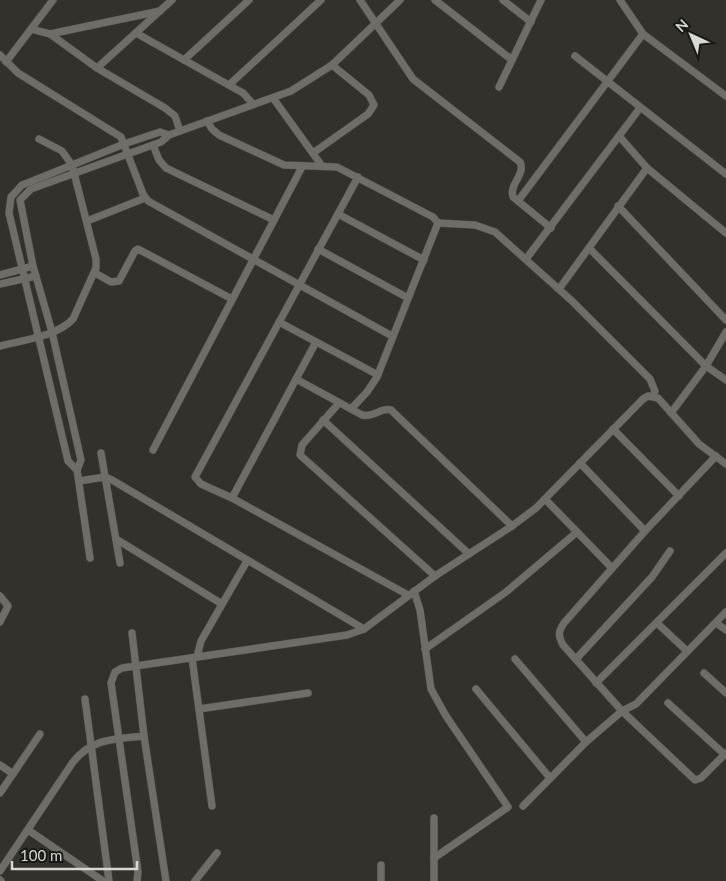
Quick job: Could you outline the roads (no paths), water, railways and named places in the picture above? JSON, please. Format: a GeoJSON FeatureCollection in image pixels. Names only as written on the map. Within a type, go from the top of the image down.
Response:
{"type":"FeatureCollection","features":[{"type":"Feature","properties":{"kind":"street"},"geometry":{"type":"LineString","coordinates":[[6,62],[52,0]]}},
{"type":"Feature","properties":{"kind":"street"},"geometry":{"type":"LineString","coordinates":[[97,68],[172,0]]}},
{"type":"Feature","properties":{"kind":"street"},"geometry":{"type":"LineString","coordinates":[[184,60],[249,0]]}},
{"type":"Feature","properties":{"kind":"street"},"geometry":{"type":"LineString","coordinates":[[229,85],[321,0]]}},
{"type":"Feature","properties":{"kind":"street"},"geometry":{"type":"LineString","coordinates":[[360,0],[413,79],[520,162],[521,172],[512,191],[518,201],[551,228]]}},
{"type":"Feature","properties":{"kind":"street"},"geometry":{"type":"LineString","coordinates":[[78,470],[68,461],[23,279],[9,213],[11,197],[153,145],[169,135],[291,91],[332,64],[400,0]]}},
{"type":"Feature","properties":{"kind":"street"},"geometry":{"type":"LineString","coordinates":[[435,0],[512,60]]}},
{"type":"Feature","properties":{"kind":"street"},"geometry":{"type":"LineString","coordinates":[[503,0],[531,22]]}},
{"type":"Feature","properties":{"kind":"street"},"geometry":{"type":"LineString","coordinates":[[499,87],[541,0]]}},
{"type":"Feature","properties":{"kind":"street"},"geometry":{"type":"LineString","coordinates":[[620,0],[643,34],[726,96]]}},
{"type":"Feature","properties":{"kind":"street"},"geometry":{"type":"LineString","coordinates":[[50,34],[160,11]]}},
{"type":"Feature","properties":{"kind":"street"},"geometry":{"type":"LineString","coordinates":[[31,29],[50,34],[97,68],[165,108],[175,116],[180,131]]}},
{"type":"Feature","properties":{"kind":"street"},"geometry":{"type":"LineString","coordinates":[[136,33],[243,93],[253,104]]}},
{"type":"Feature","properties":{"kind":"street"},"geometry":{"type":"LineString","coordinates":[[518,201],[643,34]]}},
{"type":"Feature","properties":{"kind":"street"},"geometry":{"type":"LineString","coordinates":[[0,55],[18,73],[120,137],[145,198],[155,206],[392,336]]}},
{"type":"Feature","properties":{"kind":"street"},"geometry":{"type":"LineString","coordinates":[[574,56],[726,174]]}},
{"type":"Feature","properties":{"kind":"street"},"geometry":{"type":"LineString","coordinates":[[313,153],[368,114],[374,105],[369,95],[332,64]]}},
{"type":"Feature","properties":{"kind":"street"},"geometry":{"type":"LineString","coordinates":[[273,98],[322,166]]}},
{"type":"Feature","properties":{"kind":"street"},"geometry":{"type":"LineString","coordinates":[[526,259],[640,108]]}},
{"type":"Feature","properties":{"kind":"street"},"geometry":{"type":"LineString","coordinates":[[207,121],[219,135],[284,165],[337,167],[433,217],[438,223],[485,228],[495,232],[559,289],[650,379],[655,391],[653,396]]}},
{"type":"Feature","properties":{"kind":"street"},"geometry":{"type":"LineString","coordinates":[[90,558],[79,481],[78,470],[81,460],[52,332],[33,266],[20,207],[19,193],[22,185],[124,144],[160,132],[169,135]]}},
{"type":"Feature","properties":{"kind":"street"},"geometry":{"type":"LineString","coordinates":[[619,136],[646,168],[726,233]]}},
{"type":"Feature","properties":{"kind":"street"},"geometry":{"type":"LineString","coordinates":[[0,346],[63,328],[73,318],[95,273],[96,260],[72,165],[62,151],[39,139]]}},
{"type":"Feature","properties":{"kind":"street"},"geometry":{"type":"LineString","coordinates":[[153,145],[159,160],[166,168],[274,220]]}},
{"type":"Feature","properties":{"kind":"street"},"geometry":{"type":"LineString","coordinates":[[153,450],[302,167]]}},
{"type":"Feature","properties":{"kind":"street"},"geometry":{"type":"LineString","coordinates":[[559,289],[646,168]]}},
{"type":"Feature","properties":{"kind":"street"},"geometry":{"type":"LineString","coordinates":[[358,177],[195,477],[197,482],[232,498],[411,593],[420,610],[433,694],[508,807],[434,858]]}},
{"type":"Feature","properties":{"kind":"street"},"geometry":{"type":"LineString","coordinates":[[86,221],[145,198]]}},
{"type":"Feature","properties":{"kind":"street"},"geometry":{"type":"LineString","coordinates":[[618,206],[726,320]]}},
{"type":"Feature","properties":{"kind":"street"},"geometry":{"type":"LineString","coordinates":[[338,214],[424,260]]}},
{"type":"Feature","properties":{"kind":"street"},"geometry":{"type":"LineString","coordinates":[[351,409],[372,385],[378,375],[438,223]]}},
{"type":"Feature","properties":{"kind":"street"},"geometry":{"type":"LineString","coordinates":[[588,248],[706,366],[726,380]]}},
{"type":"Feature","properties":{"kind":"street"},"geometry":{"type":"LineString","coordinates":[[95,273],[111,282],[119,281],[135,251],[138,249],[232,299]]}},
{"type":"Feature","properties":{"kind":"street"},"geometry":{"type":"LineString","coordinates":[[318,249],[408,298]]}},
{"type":"Feature","properties":{"kind":"street"},"geometry":{"type":"LineString","coordinates":[[0,275],[33,266]]}},
{"type":"Feature","properties":{"kind":"street"},"geometry":{"type":"LineString","coordinates":[[0,284],[36,276]]}},
{"type":"Feature","properties":{"kind":"street"},"geometry":{"type":"LineString","coordinates":[[279,322],[378,375]]}},
{"type":"Feature","properties":{"kind":"street"},"geometry":{"type":"LineString","coordinates":[[671,413],[706,366],[726,332]]}},
{"type":"Feature","properties":{"kind":"street"},"geometry":{"type":"LineString","coordinates":[[232,498],[316,342]]}},
{"type":"Feature","properties":{"kind":"street"},"geometry":{"type":"LineString","coordinates":[[296,379],[351,409],[371,417],[384,409],[391,410],[512,526]]}},
{"type":"Feature","properties":{"kind":"street"},"geometry":{"type":"LineString","coordinates":[[137,881],[138,872],[112,677],[122,668],[347,635],[364,629],[434,576],[512,526],[545,499],[643,399],[653,396],[658,398],[699,444],[726,464]]}},
{"type":"Feature","properties":{"kind":"street"},"geometry":{"type":"LineString","coordinates":[[339,402],[302,445],[299,450],[303,459],[434,576]]}},
{"type":"Feature","properties":{"kind":"street"},"geometry":{"type":"LineString","coordinates":[[323,420],[468,554]]}},
{"type":"Feature","properties":{"kind":"street"},"geometry":{"type":"LineString","coordinates":[[613,429],[679,496]]}},
{"type":"Feature","properties":{"kind":"street"},"geometry":{"type":"LineString","coordinates":[[102,452],[120,564]]}},
{"type":"Feature","properties":{"kind":"street"},"geometry":{"type":"LineString","coordinates":[[668,702],[725,753],[701,778],[695,780],[622,711],[564,644],[559,630],[645,531],[716,456]]}},
{"type":"Feature","properties":{"kind":"street"},"geometry":{"type":"LineString","coordinates":[[580,463],[645,531]]}},
{"type":"Feature","properties":{"kind":"street"},"geometry":{"type":"LineString","coordinates":[[79,481],[105,478],[364,629]]}},
{"type":"Feature","properties":{"kind":"street"},"geometry":{"type":"LineString","coordinates":[[545,499],[612,568]]}},
{"type":"Feature","properties":{"kind":"street"},"geometry":{"type":"LineString","coordinates":[[425,649],[506,592],[577,532]]}},
{"type":"Feature","properties":{"kind":"street"},"geometry":{"type":"LineString","coordinates":[[116,540],[222,604]]}},
{"type":"Feature","properties":{"kind":"street"},"geometry":{"type":"LineString","coordinates":[[576,659],[652,577],[670,551]]}},
{"type":"Feature","properties":{"kind":"street"},"geometry":{"type":"LineString","coordinates":[[596,683],[726,553]]}},
{"type":"Feature","properties":{"kind":"street"},"geometry":{"type":"LineString","coordinates":[[212,806],[199,709],[195,657],[201,641],[247,561]]}},
{"type":"Feature","properties":{"kind":"street"},"geometry":{"type":"LineString","coordinates":[[0,596],[8,606],[0,622]]}},
{"type":"Feature","properties":{"kind":"street"},"geometry":{"type":"LineString","coordinates":[[523,806],[586,742],[622,711],[636,704],[726,612]]}},
{"type":"Feature","properties":{"kind":"street"},"geometry":{"type":"LineString","coordinates":[[716,622],[726,630]]}},
{"type":"Feature","properties":{"kind":"street"},"geometry":{"type":"LineString","coordinates":[[657,623],[688,652]]}},
{"type":"Feature","properties":{"kind":"street"},"geometry":{"type":"LineString","coordinates":[[132,633],[144,736],[166,881]]}},
{"type":"Feature","properties":{"kind":"street"},"geometry":{"type":"LineString","coordinates":[[515,659],[586,742]]}},
{"type":"Feature","properties":{"kind":"street"},"geometry":{"type":"LineString","coordinates":[[704,673],[726,693]]}},
{"type":"Feature","properties":{"kind":"street"},"geometry":{"type":"LineString","coordinates":[[476,689],[550,778]]}},
{"type":"Feature","properties":{"kind":"street"},"geometry":{"type":"LineString","coordinates":[[199,709],[308,693]]}},
{"type":"Feature","properties":{"kind":"street"},"geometry":{"type":"LineString","coordinates":[[85,699],[109,881]]}},
{"type":"Feature","properties":{"kind":"street"},"geometry":{"type":"LineString","coordinates":[[0,793],[40,734]]}},
{"type":"Feature","properties":{"kind":"street"},"geometry":{"type":"LineString","coordinates":[[0,871],[73,762],[90,745],[144,736]]}},
{"type":"Feature","properties":{"kind":"street"},"geometry":{"type":"LineString","coordinates":[[0,765],[13,774]]}},
{"type":"Feature","properties":{"kind":"street"},"geometry":{"type":"LineString","coordinates":[[434,818],[434,881]]}},
{"type":"Feature","properties":{"kind":"street"},"geometry":{"type":"LineString","coordinates":[[28,830],[103,881]]}},
{"type":"Feature","properties":{"kind":"street"},"geometry":{"type":"LineString","coordinates":[[195,881],[217,853]]}},
{"type":"Feature","properties":{"kind":"street"},"geometry":{"type":"LineString","coordinates":[[381,865],[381,881]]}}]}
